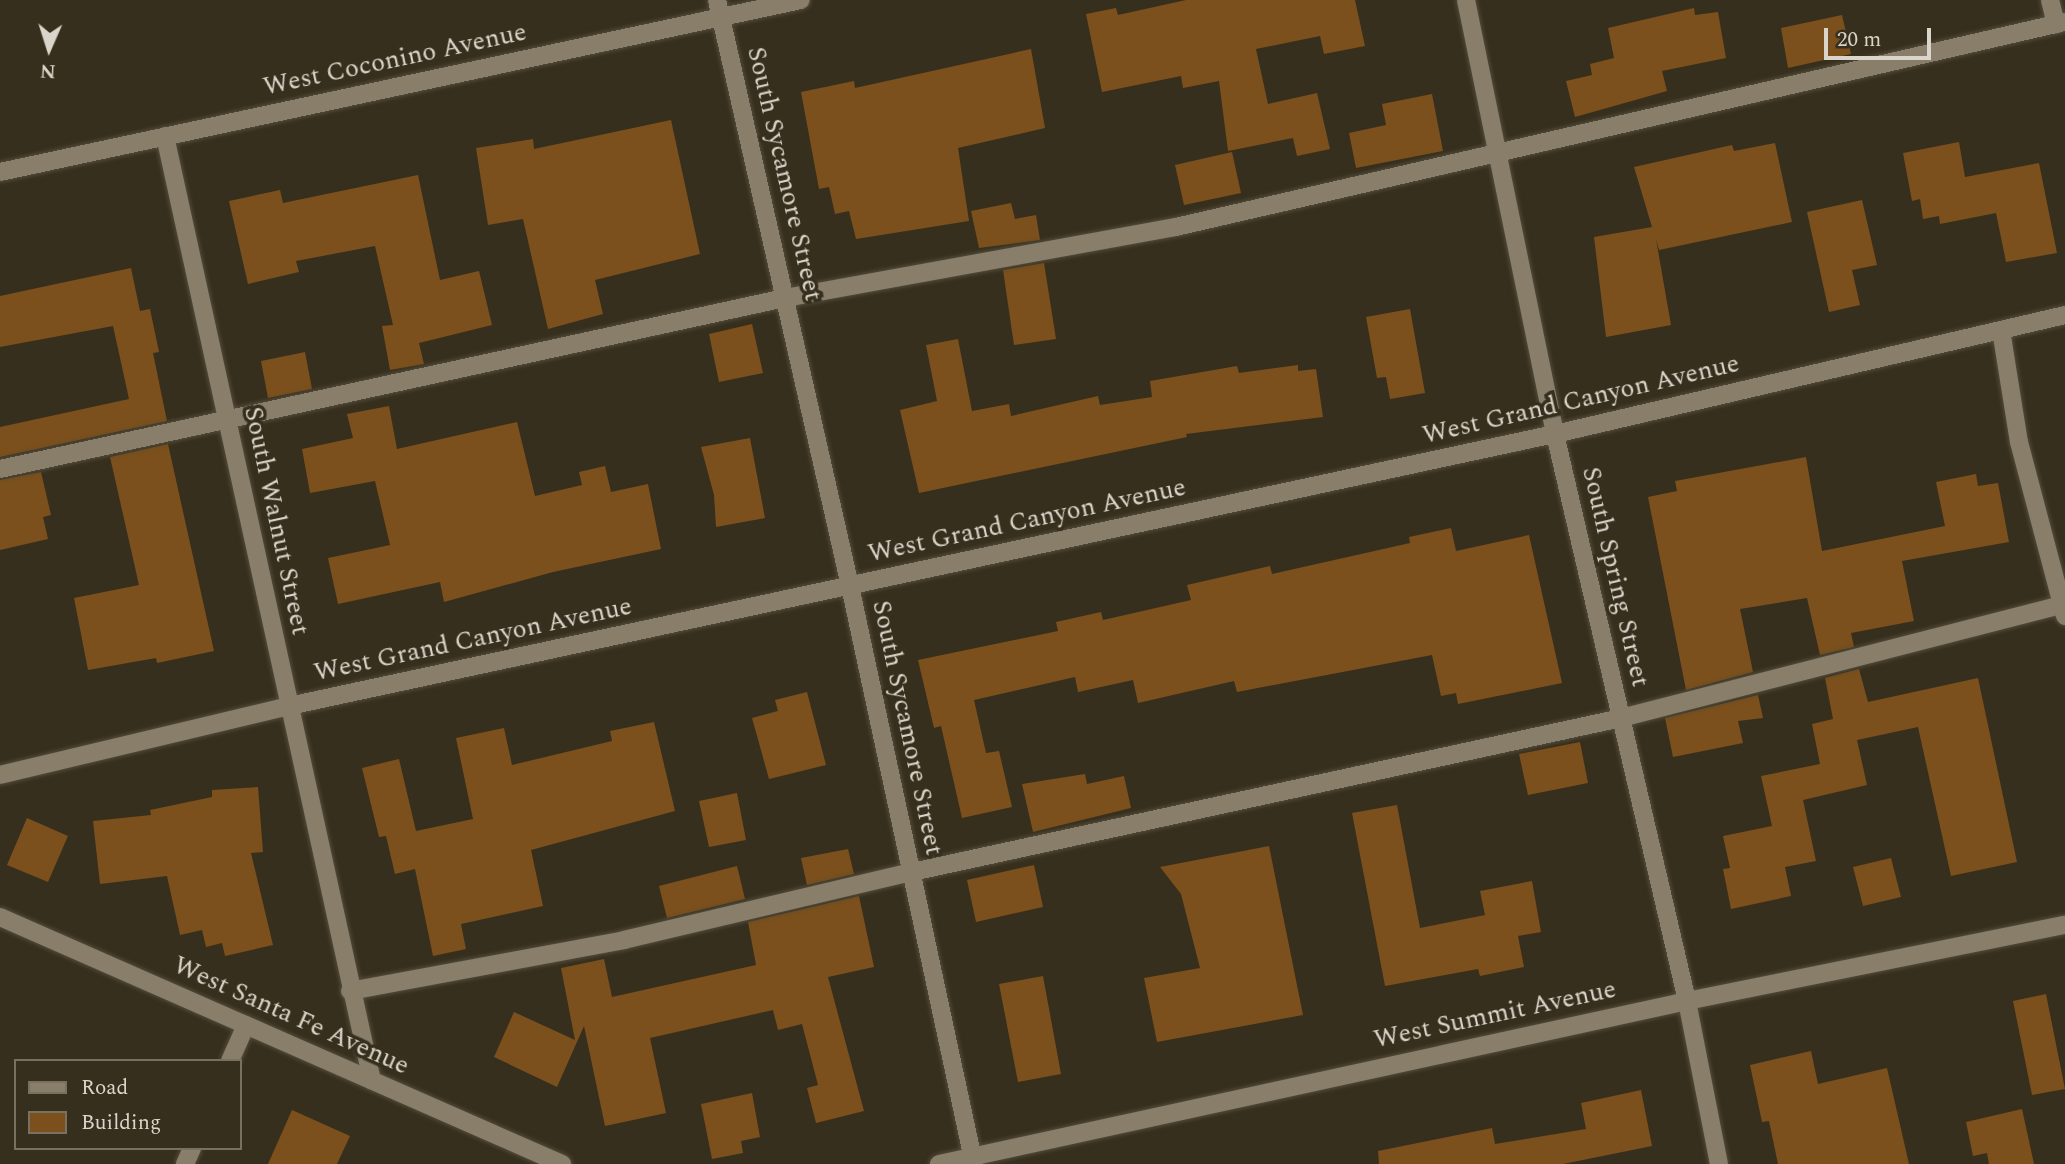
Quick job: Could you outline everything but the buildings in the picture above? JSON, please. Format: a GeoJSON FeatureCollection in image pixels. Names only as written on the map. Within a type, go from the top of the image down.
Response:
{"type":"FeatureCollection","features":[{"type":"Feature","properties":{"kind":"street","name":"West Coconino Avenue"},"geometry":{"type":"LineString","coordinates":[[0,172],[719,8],[801,0]]}},
{"type":"Feature","properties":{"kind":"street","name":"South Spring Street"},"geometry":{"type":"LineString","coordinates":[[1466,0],[1555,435],[1686,1001],[1719,1164]]}},
{"type":"Feature","properties":{"kind":"street"},"geometry":{"type":"LineString","coordinates":[[0,470],[785,298],[1176,227],[2061,23],[2050,0]]}},
{"type":"Feature","properties":{"kind":"street","name":"South Sycamore Street"},"geometry":{"type":"LineString","coordinates":[[719,8],[850,586],[973,1159]]}},
{"type":"Feature","properties":{"kind":"street","name":"South Walnut Street"},"geometry":{"type":"LineString","coordinates":[[165,136],[350,991],[372,1081]]}},
{"type":"Feature","properties":{"kind":"street","name":"West Grand Canyon Avenue"},"geometry":{"type":"LineString","coordinates":[[0,775],[289,706],[1555,435],[2065,316]]}},
{"type":"Feature","properties":{"kind":"street"},"geometry":{"type":"LineString","coordinates":[[350,991],[624,940],[912,872],[1621,718],[2063,611],[2019,442],[2001,330]]}},
{"type":"Feature","properties":{"kind":"street","name":"West Santa Fe Avenue"},"geometry":{"type":"LineString","coordinates":[[0,917],[562,1164]]}},
{"type":"Feature","properties":{"kind":"street","name":"West Summit Avenue"},"geometry":{"type":"LineString","coordinates":[[939,1164],[973,1159],[1686,1001],[2065,925]]}},
{"type":"Feature","properties":{"kind":"street"},"geometry":{"type":"LineString","coordinates":[[231,1059],[246,1025]]}}]}
